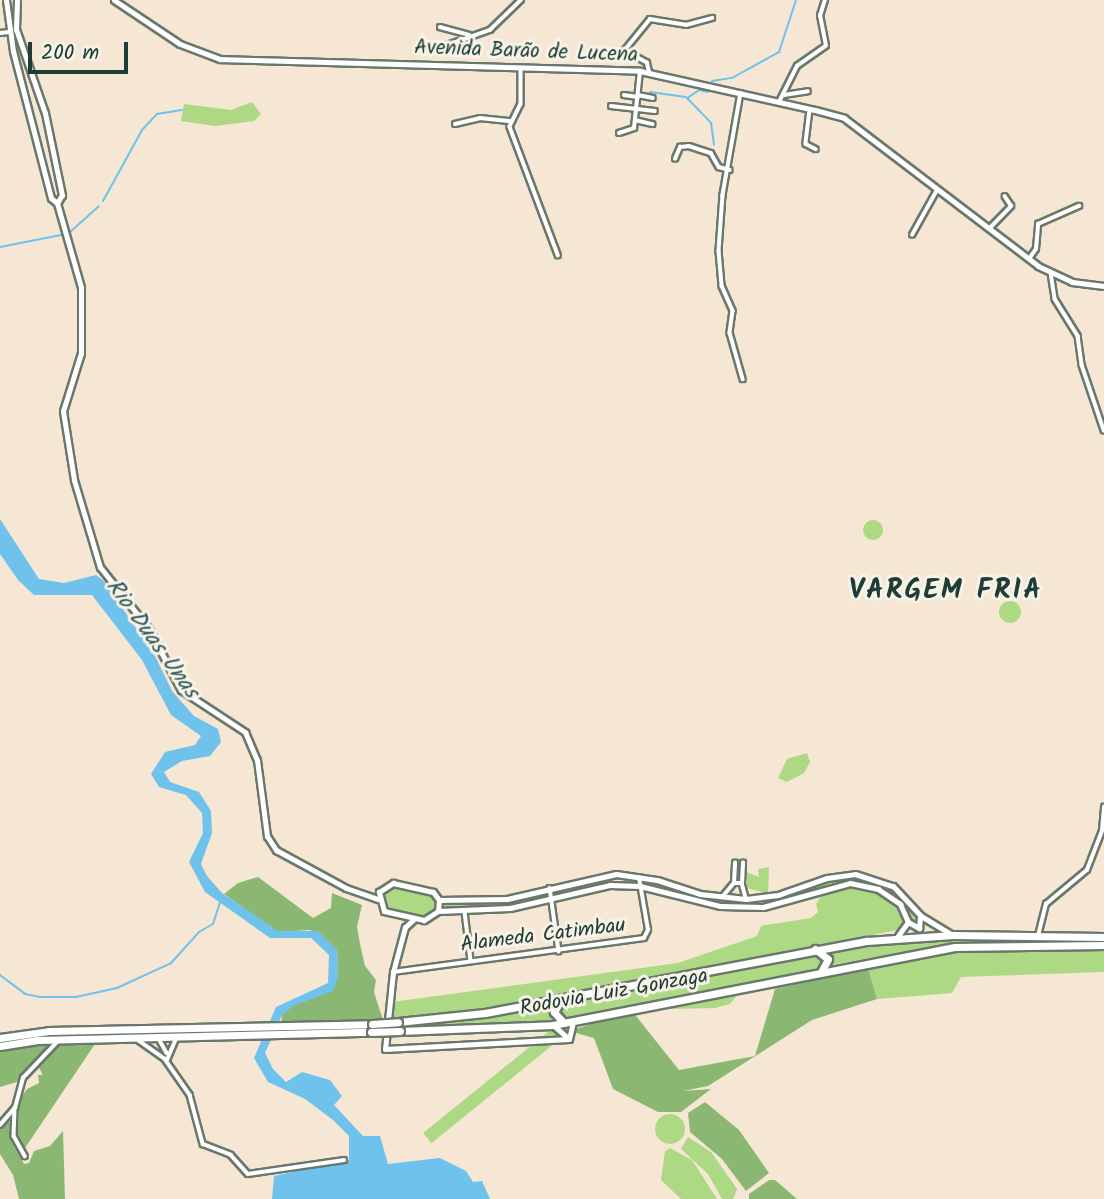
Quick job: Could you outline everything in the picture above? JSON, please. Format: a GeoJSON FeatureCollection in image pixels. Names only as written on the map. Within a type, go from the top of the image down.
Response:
{"type":"FeatureCollection","features":[{"type":"Feature","properties":{"kind":"highway","name":"Rodovia Luiz Gonzaga"},"geometry":{"type":"LineString","coordinates":[[372,1028],[398,1022],[461,1017],[809,949],[897,937],[1104,937]]}},
{"type":"Feature","properties":{"kind":"highway","name":"Rodovia Luiz Gonzaga"},"geometry":{"type":"LineString","coordinates":[[0,1038],[49,1031],[372,1028],[400,1031],[553,1024],[955,947],[1104,945]]}},
{"type":"Feature","properties":{"kind":"highway"},"geometry":{"type":"LineString","coordinates":[[809,949],[821,950],[828,959],[825,969],[813,974]]}},
{"type":"Feature","properties":{"kind":"highway"},"geometry":{"type":"LineString","coordinates":[[565,998],[554,1012],[558,1019],[571,1021]]}},
{"type":"Feature","properties":{"kind":"highway","name":"Rodovia Luiz Gonzaga"},"geometry":{"type":"LineString","coordinates":[[0,1046],[59,1040],[181,1036],[256,1030]]}},
{"type":"Feature","properties":{"kind":"main road"},"geometry":{"type":"LineString","coordinates":[[6,0],[9,32],[51,198],[57,202],[80,287],[83,328],[81,353],[63,411],[66,443],[100,567],[149,629],[181,690],[245,732],[257,760],[267,836],[276,850],[346,888],[378,899],[384,911],[414,919],[427,919],[438,911],[465,912],[552,898],[596,886],[640,886],[675,896],[745,908],[779,904],[833,886],[860,884],[891,896],[905,911],[908,922],[919,928],[919,914]]}},
{"type":"Feature","properties":{"kind":"main road"},"geometry":{"type":"LineString","coordinates":[[17,0],[16,29],[45,113],[62,195],[57,202]]}},
{"type":"Feature","properties":{"kind":"main road","name":"Avenida Barão de Lucena"},"geometry":{"type":"LineString","coordinates":[[114,0],[180,44],[220,59],[640,71],[844,118],[1029,259],[1051,273],[1082,285],[1104,286]]}},
{"type":"Feature","properties":{"kind":"main road"},"geometry":{"type":"LineString","coordinates":[[378,899],[383,887],[393,883],[429,890],[439,900],[486,901],[596,876],[639,876],[721,897],[746,899],[778,895],[827,878],[855,874],[893,886],[919,914],[953,935]]}},
{"type":"Feature","properties":{"kind":"main road"},"geometry":{"type":"LineString","coordinates":[[438,911],[439,900]]}},
{"type":"Feature","properties":{"kind":"main road"},"geometry":{"type":"LineString","coordinates":[[400,916],[405,927]]}},
{"type":"Feature","properties":{"kind":"main road"},"geometry":{"type":"LineString","coordinates":[[414,919],[405,927],[393,972],[385,1014],[384,1047],[388,1050],[410,1045],[569,1039]]}},
{"type":"Feature","properties":{"kind":"main road"},"geometry":{"type":"LineString","coordinates":[[897,937],[908,922]]}},
{"type":"Feature","properties":{"kind":"main road"},"geometry":{"type":"LineString","coordinates":[[569,1039],[571,1021]]}},
{"type":"Feature","properties":{"kind":"main road"},"geometry":{"type":"LineString","coordinates":[[553,1024],[569,1039]]}},
{"type":"Feature","properties":{"kind":"street"},"geometry":{"type":"LineString","coordinates":[[445,46],[490,30],[521,0]]}},
{"type":"Feature","properties":{"kind":"street"},"geometry":{"type":"LineString","coordinates":[[779,102],[797,66],[826,46],[820,16],[825,0]]}},
{"type":"Feature","properties":{"kind":"street"},"geometry":{"type":"LineString","coordinates":[[649,72],[647,63],[631,59],[624,51],[650,19],[686,25],[712,18]]}},
{"type":"Feature","properties":{"kind":"street"},"geometry":{"type":"LineString","coordinates":[[440,27],[471,36]]}},
{"type":"Feature","properties":{"kind":"street"},"geometry":{"type":"LineString","coordinates":[[0,33],[9,32]]}},
{"type":"Feature","properties":{"kind":"street"},"geometry":{"type":"LineString","coordinates":[[521,66],[521,104],[511,121],[535,199],[558,255]]}},
{"type":"Feature","properties":{"kind":"street"},"geometry":{"type":"LineString","coordinates":[[619,134],[632,130],[640,71]]}},
{"type":"Feature","properties":{"kind":"street"},"geometry":{"type":"LineString","coordinates":[[783,95],[808,91]]}},
{"type":"Feature","properties":{"kind":"street"},"geometry":{"type":"LineString","coordinates":[[741,93],[730,170],[723,195],[719,251],[722,286],[733,312],[730,333],[743,379]]}},
{"type":"Feature","properties":{"kind":"street"},"geometry":{"type":"LineString","coordinates":[[624,95],[653,98]]}},
{"type":"Feature","properties":{"kind":"street"},"geometry":{"type":"LineString","coordinates":[[611,106],[655,111]]}},
{"type":"Feature","properties":{"kind":"street"},"geometry":{"type":"LineString","coordinates":[[810,109],[806,144],[816,149]]}},
{"type":"Feature","properties":{"kind":"street"},"geometry":{"type":"LineString","coordinates":[[455,124],[480,118],[511,121]]}},
{"type":"Feature","properties":{"kind":"street"},"geometry":{"type":"LineString","coordinates":[[635,120],[653,124]]}},
{"type":"Feature","properties":{"kind":"street"},"geometry":{"type":"LineString","coordinates":[[675,159],[679,148],[689,146],[711,153],[719,167],[730,170]]}},
{"type":"Feature","properties":{"kind":"street"},"geometry":{"type":"LineString","coordinates":[[912,235],[937,190]]}},
{"type":"Feature","properties":{"kind":"street"},"geometry":{"type":"LineString","coordinates":[[989,229],[1011,206],[1005,197]]}},
{"type":"Feature","properties":{"kind":"street"},"geometry":{"type":"LineString","coordinates":[[1029,259],[1036,249],[1038,224],[1079,206]]}},
{"type":"Feature","properties":{"kind":"street"},"geometry":{"type":"LineString","coordinates":[[1051,273],[1055,299],[1078,336],[1082,365],[1104,430]]}},
{"type":"Feature","properties":{"kind":"street"},"geometry":{"type":"LineString","coordinates":[[1038,936],[1046,904],[1087,870],[1102,831],[1104,807]]}},
{"type":"Feature","properties":{"kind":"street"},"geometry":{"type":"LineString","coordinates":[[721,897],[734,883],[735,865],[743,866],[745,908]]}},
{"type":"Feature","properties":{"kind":"street"},"geometry":{"type":"LineString","coordinates":[[639,876],[640,886]]}},
{"type":"Feature","properties":{"kind":"street"},"geometry":{"type":"LineString","coordinates":[[734,883],[742,883]]}},
{"type":"Feature","properties":{"kind":"street","name":"Alameda Catimbau"},"geometry":{"type":"LineString","coordinates":[[393,972],[559,951],[647,936],[640,886]]}},
{"type":"Feature","properties":{"kind":"street"},"geometry":{"type":"LineString","coordinates":[[675,896],[678,887]]}},
{"type":"Feature","properties":{"kind":"street"},"geometry":{"type":"LineString","coordinates":[[550,888],[559,951]]}},
{"type":"Feature","properties":{"kind":"street"},"geometry":{"type":"LineString","coordinates":[[746,891],[761,897]]}},
{"type":"Feature","properties":{"kind":"street"},"geometry":{"type":"LineString","coordinates":[[778,895],[779,904]]}},
{"type":"Feature","properties":{"kind":"street"},"geometry":{"type":"LineString","coordinates":[[465,912],[471,961]]}},
{"type":"Feature","properties":{"kind":"street"},"geometry":{"type":"LineString","coordinates":[[163,1058],[181,1036]]}},
{"type":"Feature","properties":{"kind":"street"},"geometry":{"type":"LineString","coordinates":[[157,1037],[168,1052],[167,1062]]}},
{"type":"Feature","properties":{"kind":"street"},"geometry":{"type":"LineString","coordinates":[[132,1038],[167,1062],[192,1101],[203,1144],[231,1155],[248,1174],[344,1160]]}},
{"type":"Feature","properties":{"kind":"street"},"geometry":{"type":"LineString","coordinates":[[24,1156],[14,1136],[15,1108],[23,1078],[59,1040]]}},
{"type":"Feature","properties":{"kind":"street"},"geometry":{"type":"LineString","coordinates":[[0,1125],[15,1108]]}},
{"type":"Feature","properties":{"kind":"green space"},"geometry":{"type":"Polygon","coordinates":[[[252,102],[261,114],[254,121],[215,126],[181,121],[184,104],[231,110],[252,102]]]}},
{"type":"Feature","properties":{"kind":"green space"},"geometry":{"type":"Polygon","coordinates":[[[869,520],[877,520],[883,530],[877,540],[869,540],[863,534],[863,526],[869,520]]]}},
{"type":"Feature","properties":{"kind":"green space"},"geometry":{"type":"Polygon","coordinates":[[[1010,601],[1018,604],[1021,612],[1018,620],[1010,623],[1002,620],[999,612],[1002,604],[1010,601]]]}},
{"type":"Feature","properties":{"kind":"green space"},"geometry":{"type":"Polygon","coordinates":[[[807,753],[810,762],[804,773],[787,782],[778,778],[787,759],[807,753]]]}},
{"type":"Feature","properties":{"kind":"green space"},"geometry":{"type":"Polygon","coordinates":[[[769,867],[768,894],[747,888],[746,872],[759,877],[758,869],[769,867]]]}},
{"type":"Feature","properties":{"kind":"green space"},"geometry":{"type":"Polygon","coordinates":[[[854,875],[894,888],[919,916],[917,923],[910,921],[908,911],[891,893],[861,880],[781,899],[826,879],[854,875]]]}},
{"type":"Feature","properties":{"kind":"green space"},"geometry":{"type":"Polygon","coordinates":[[[258,877],[313,918],[331,908],[332,893],[362,905],[357,927],[360,944],[365,966],[376,980],[374,992],[383,1020],[281,1024],[282,1015],[291,1007],[338,978],[337,950],[310,930],[278,932],[224,894],[238,883],[258,877]]]}},
{"type":"Feature","properties":{"kind":"green space"},"geometry":{"type":"Polygon","coordinates":[[[394,885],[434,893],[437,911],[424,918],[383,909],[381,890],[394,885]]]}},
{"type":"Feature","properties":{"kind":"green space"},"geometry":{"type":"Polygon","coordinates":[[[842,887],[876,891],[901,912],[903,925],[898,930],[486,1008],[389,1019],[392,1002],[678,963],[757,936],[761,926],[811,918],[818,912],[816,904],[822,895],[842,887]]]}},
{"type":"Feature","properties":{"kind":"green space"},"geometry":{"type":"Polygon","coordinates":[[[547,892],[548,898],[495,908],[439,910],[440,902],[497,903],[547,892]]]}},
{"type":"Feature","properties":{"kind":"green space"},"geometry":{"type":"Polygon","coordinates":[[[989,937],[830,965],[832,956],[825,948],[867,941],[989,937]]]}},
{"type":"Feature","properties":{"kind":"green space"},"geometry":{"type":"Polygon","coordinates":[[[972,948],[1104,948],[1104,972],[961,977],[952,993],[877,999],[868,968],[972,948]]]}},
{"type":"Feature","properties":{"kind":"green space"},"geometry":{"type":"Polygon","coordinates":[[[813,950],[824,956],[818,968],[686,1000],[561,1021],[555,1009],[566,997],[813,950]]]}},
{"type":"Feature","properties":{"kind":"green space"},"geometry":{"type":"Polygon","coordinates":[[[868,968],[877,999],[812,1020],[708,1086],[683,1091],[711,1089],[681,1112],[658,1112],[613,1089],[594,1038],[569,1031],[632,1011],[679,1070],[755,1056],[775,989],[868,968]]]}},
{"type":"Feature","properties":{"kind":"green space"},"geometry":{"type":"Polygon","coordinates":[[[739,993],[730,1004],[715,1008],[668,1009],[739,993]]]}},
{"type":"Feature","properties":{"kind":"green space"},"geometry":{"type":"Polygon","coordinates":[[[552,1003],[551,1016],[558,1023],[396,1030],[394,1023],[456,1020],[552,1003]]]}},
{"type":"Feature","properties":{"kind":"green space"},"geometry":{"type":"Polygon","coordinates":[[[553,1028],[561,1038],[431,1143],[423,1133],[553,1028]]]}},
{"type":"Feature","properties":{"kind":"green space"},"geometry":{"type":"Polygon","coordinates":[[[97,1041],[23,1151],[16,1143],[14,1147],[24,1164],[29,1163],[34,1151],[50,1146],[63,1131],[65,1199],[19,1199],[13,1175],[0,1154],[0,1128],[16,1118],[16,1142],[20,1099],[27,1089],[39,1083],[38,1075],[43,1075],[38,1066],[60,1042],[97,1041]]]}},
{"type":"Feature","properties":{"kind":"green space"},"geometry":{"type":"Polygon","coordinates":[[[39,1043],[50,1047],[20,1081],[0,1087],[0,1050],[39,1043]]]}},
{"type":"Feature","properties":{"kind":"green space"},"geometry":{"type":"Polygon","coordinates":[[[705,1102],[739,1130],[769,1173],[746,1191],[722,1159],[690,1132],[688,1113],[705,1102]]]}},
{"type":"Feature","properties":{"kind":"green space"},"geometry":{"type":"Polygon","coordinates":[[[670,1114],[681,1118],[685,1129],[681,1140],[670,1144],[659,1140],[655,1129],[659,1118],[670,1114]]]}},
{"type":"Feature","properties":{"kind":"green space"},"geometry":{"type":"Polygon","coordinates":[[[688,1137],[711,1152],[737,1189],[733,1199],[722,1199],[708,1174],[681,1149],[688,1137]]]}},
{"type":"Feature","properties":{"kind":"green space"},"geometry":{"type":"Polygon","coordinates":[[[670,1148],[692,1160],[717,1199],[681,1199],[661,1180],[665,1151],[670,1148]]]}},
{"type":"Feature","properties":{"kind":"green space"},"geometry":{"type":"Polygon","coordinates":[[[769,1180],[775,1180],[797,1199],[749,1199],[749,1194],[769,1180]]]}},
{"type":"Feature","properties":{"kind":"water","name":"Rio Duas Unas"},"geometry":{"type":"Polygon","coordinates":[[[0,519],[39,579],[64,583],[96,575],[104,581],[155,656],[172,691],[194,716],[218,729],[221,742],[210,756],[182,761],[164,772],[170,782],[199,792],[211,811],[212,833],[201,864],[207,876],[222,893],[278,931],[318,931],[337,950],[338,978],[333,991],[293,1006],[282,1015],[265,1053],[273,1069],[286,1082],[302,1072],[330,1080],[342,1096],[334,1105],[363,1136],[380,1136],[388,1164],[440,1158],[466,1171],[473,1182],[482,1181],[490,1199],[272,1199],[274,1176],[349,1160],[349,1136],[305,1099],[268,1082],[254,1058],[276,1007],[328,983],[329,955],[311,938],[270,938],[205,892],[189,862],[203,833],[202,813],[186,795],[159,787],[151,774],[165,752],[195,745],[201,736],[171,715],[142,660],[92,595],[34,595],[18,580],[0,554],[0,519]]]}},
{"type":"Feature","properties":{"kind":"waterway"},"geometry":{"type":"LineString","coordinates":[[712,81],[732,78],[779,52],[796,0]]}},
{"type":"Feature","properties":{"kind":"waterway"},"geometry":{"type":"LineString","coordinates":[[708,92],[699,90],[687,98],[711,123],[714,145]]}},
{"type":"Feature","properties":{"kind":"waterway"},"geometry":{"type":"LineString","coordinates":[[650,92],[686,97]]}},
{"type":"Feature","properties":{"kind":"waterway"},"geometry":{"type":"LineString","coordinates":[[103,201],[142,130],[157,114],[182,110]]}},
{"type":"Feature","properties":{"kind":"waterway"},"geometry":{"type":"LineString","coordinates":[[69,233],[99,206]]}},
{"type":"Feature","properties":{"kind":"waterway"},"geometry":{"type":"LineString","coordinates":[[0,247],[61,235]]}},
{"type":"Feature","properties":{"kind":"waterway"},"geometry":{"type":"LineString","coordinates":[[0,975],[25,994],[40,997],[76,997],[117,988],[171,963],[199,932],[213,924],[221,900]]}},
{"type":"Feature","properties":{"kind":"district","name":"VARGEM FRIA"},"geometry":{"type":"Point","coordinates":[946,591]}}]}
